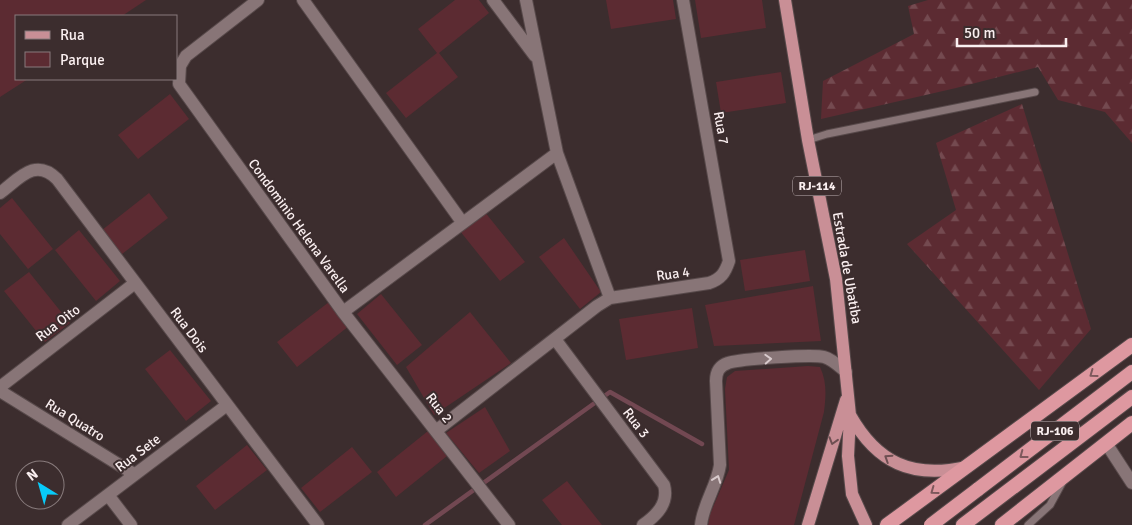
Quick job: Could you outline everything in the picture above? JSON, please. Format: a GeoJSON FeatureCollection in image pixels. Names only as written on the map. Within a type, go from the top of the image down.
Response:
{"type":"FeatureCollection","features":[{"type":"Feature","properties":{"kind":"highway"},"geometry":{"type":"LineString","coordinates":[[887,525],[1132,345]]}},
{"type":"Feature","properties":{"kind":"highway","name":"RJ-106"},"geometry":{"type":"LineString","coordinates":[[930,525],[1132,372]]}},
{"type":"Feature","properties":{"kind":"highway","name":"RJ-106"},"geometry":{"type":"LineString","coordinates":[[964,525],[1132,397]]}},
{"type":"Feature","properties":{"kind":"highway"},"geometry":{"type":"LineString","coordinates":[[1002,525],[1132,424]]}},
{"type":"Feature","properties":{"kind":"main road","name":"Estrada de Ubatiba"},"geometry":{"type":"LineString","coordinates":[[785,0],[808,140],[836,278],[850,415],[849,474],[852,494],[866,525]]}},
{"type":"Feature","properties":{"kind":"main road","name":"Estrada de Ubatiba"},"geometry":{"type":"LineString","coordinates":[[808,525],[847,395]]}},
{"type":"Feature","properties":{"kind":"main road"},"geometry":{"type":"LineString","coordinates":[[850,415],[868,442],[882,455],[911,470],[932,472],[968,466]]}},
{"type":"Feature","properties":{"kind":"street","name":"Condominio Helena Varella"},"geometry":{"type":"LineString","coordinates":[[258,0],[186,56],[180,66],[179,84],[343,312],[557,153]]}},
{"type":"Feature","properties":{"kind":"street"},"geometry":{"type":"LineString","coordinates":[[303,0],[462,222]]}},
{"type":"Feature","properties":{"kind":"street"},"geometry":{"type":"LineString","coordinates":[[493,0],[538,59]]}},
{"type":"Feature","properties":{"kind":"street"},"geometry":{"type":"LineString","coordinates":[[437,430],[597,306],[610,298],[557,153],[526,0]]}},
{"type":"Feature","properties":{"kind":"street","name":"Rua 7"},"geometry":{"type":"LineString","coordinates":[[682,0],[729,261]]}},
{"type":"Feature","properties":{"kind":"street","name":"Rua Dois"},"geometry":{"type":"LineString","coordinates":[[0,193],[29,172],[44,169],[58,179],[318,525]]}},
{"type":"Feature","properties":{"kind":"street","name":"Rua 4"},"geometry":{"type":"LineString","coordinates":[[610,298],[709,284],[721,278],[729,261]]}},
{"type":"Feature","properties":{"kind":"street","name":"Rua Oito"},"geometry":{"type":"LineString","coordinates":[[0,387],[135,283]]}},
{"type":"Feature","properties":{"kind":"street","name":"Rua 2"},"geometry":{"type":"LineString","coordinates":[[343,312],[437,430],[509,525]]}},
{"type":"Feature","properties":{"kind":"street","name":"Rua 3"},"geometry":{"type":"LineString","coordinates":[[555,339],[664,485],[666,494],[661,509],[646,524]]}},
{"type":"Feature","properties":{"kind":"street"},"geometry":{"type":"LineString","coordinates":[[701,525],[704,511],[718,478],[720,465],[716,381],[718,370],[722,366],[736,361],[818,356],[833,361],[846,372]]}},
{"type":"Feature","properties":{"kind":"street","name":"Rua Quatro"},"geometry":{"type":"LineString","coordinates":[[0,391],[134,474]]}},
{"type":"Feature","properties":{"kind":"street","name":"Rua Sete"},"geometry":{"type":"LineString","coordinates":[[68,525],[227,405]]}},
{"type":"Feature","properties":{"kind":"street"},"geometry":{"type":"LineString","coordinates":[[1106,443],[1132,483]]}},
{"type":"Feature","properties":{"kind":"street"},"geometry":{"type":"LineString","coordinates":[[108,495],[130,525]]}},
{"type":"Feature","properties":{"kind":"lane"},"geometry":{"type":"LineString","coordinates":[[808,140],[827,134],[1035,92]]}},
{"type":"Feature","properties":{"kind":"lane"},"geometry":{"type":"LineString","coordinates":[[1028,525],[1050,505],[1066,474]]}},
{"type":"Feature","properties":{"kind":"green space"},"geometry":{"type":"Polygon","coordinates":[[[0,0],[146,0],[124,15],[15,15],[15,80],[26,80],[0,97],[0,0]]]}},
{"type":"Feature","properties":{"kind":"green space"},"geometry":{"type":"Polygon","coordinates":[[[455,0],[479,0],[489,13],[439,53],[458,77],[406,118],[386,93],[437,53],[418,29],[455,0]]]}},
{"type":"Feature","properties":{"kind":"green space"},"geometry":{"type":"Polygon","coordinates":[[[606,0],[673,0],[676,19],[611,29],[606,0]]]}},
{"type":"Feature","properties":{"kind":"green space"},"geometry":{"type":"Polygon","coordinates":[[[695,0],[762,0],[766,28],[701,38],[695,0]]]}},
{"type":"Feature","properties":{"kind":"green space"},"geometry":{"type":"Polygon","coordinates":[[[928,0],[1132,0],[1132,143],[1105,112],[1058,100],[1038,67],[821,119],[823,81],[914,34],[908,6],[928,0]]]}},
{"type":"Feature","properties":{"kind":"green space"},"geometry":{"type":"Polygon","coordinates":[[[781,72],[786,103],[721,113],[716,82],[781,72]]]}},
{"type":"Feature","properties":{"kind":"green space"},"geometry":{"type":"Polygon","coordinates":[[[170,94],[189,119],[138,159],[118,135],[170,94]]]}},
{"type":"Feature","properties":{"kind":"green space"},"geometry":{"type":"Polygon","coordinates":[[[1022,104],[1091,329],[1039,390],[907,244],[956,210],[936,143],[1022,104]]]}},
{"type":"Feature","properties":{"kind":"green space"},"geometry":{"type":"Polygon","coordinates":[[[149,193],[168,218],[117,258],[97,234],[149,193]]]}},
{"type":"Feature","properties":{"kind":"green space"},"geometry":{"type":"Polygon","coordinates":[[[12,198],[53,249],[28,269],[0,234],[0,208],[12,198]]]}},
{"type":"Feature","properties":{"kind":"green space"},"geometry":{"type":"Polygon","coordinates":[[[484,211],[525,262],[500,281],[460,231],[484,211]]]}},
{"type":"Feature","properties":{"kind":"green space"},"geometry":{"type":"Polygon","coordinates":[[[79,230],[120,281],[96,301],[55,250],[79,230]]]}},
{"type":"Feature","properties":{"kind":"green space"},"geometry":{"type":"Polygon","coordinates":[[[564,238],[601,292],[580,309],[539,257],[564,238]]]}},
{"type":"Feature","properties":{"kind":"green space"},"geometry":{"type":"Polygon","coordinates":[[[805,250],[810,281],[745,291],[740,260],[805,250]]]}},
{"type":"Feature","properties":{"kind":"green space"},"geometry":{"type":"Polygon","coordinates":[[[29,272],[70,323],[45,342],[4,291],[29,272]]]}},
{"type":"Feature","properties":{"kind":"green space"},"geometry":{"type":"Polygon","coordinates":[[[813,286],[821,341],[714,346],[705,305],[813,286]]]}},
{"type":"Feature","properties":{"kind":"green space"},"geometry":{"type":"Polygon","coordinates":[[[381,294],[422,345],[397,365],[357,314],[381,294]]]}},
{"type":"Feature","properties":{"kind":"green space"},"geometry":{"type":"Polygon","coordinates":[[[329,302],[349,326],[297,367],[277,342],[329,302]]]}},
{"type":"Feature","properties":{"kind":"green space"},"geometry":{"type":"Polygon","coordinates":[[[692,308],[698,348],[626,360],[619,319],[692,308]]]}},
{"type":"Feature","properties":{"kind":"green space"},"geometry":{"type":"Polygon","coordinates":[[[470,312],[511,363],[434,415],[406,367],[470,312]]]}},
{"type":"Feature","properties":{"kind":"green space"},"geometry":{"type":"Polygon","coordinates":[[[170,350],[211,401],[186,421],[145,369],[170,350]]]}},
{"type":"Feature","properties":{"kind":"green space"},"geometry":{"type":"Polygon","coordinates":[[[808,366],[820,367],[825,384],[824,412],[794,525],[708,525],[710,514],[729,470],[725,389],[727,377],[735,371],[808,366]]]}},
{"type":"Feature","properties":{"kind":"green space"},"geometry":{"type":"Polygon","coordinates":[[[485,407],[510,451],[479,473],[446,433],[485,407]]]}},
{"type":"Feature","properties":{"kind":"green space"},"geometry":{"type":"Polygon","coordinates":[[[428,431],[447,456],[396,497],[377,472],[428,431]]]}},
{"type":"Feature","properties":{"kind":"green space"},"geometry":{"type":"Polygon","coordinates":[[[247,445],[267,470],[215,510],[196,486],[247,445]]]}},
{"type":"Feature","properties":{"kind":"green space"},"geometry":{"type":"Polygon","coordinates":[[[352,447],[372,472],[320,512],[301,488],[352,447]]]}},
{"type":"Feature","properties":{"kind":"green space"},"geometry":{"type":"Polygon","coordinates":[[[567,481],[602,525],[562,525],[542,500],[567,481]]]}},
{"type":"Feature","properties":{"kind":"waterway"},"geometry":{"type":"LineString","coordinates":[[425,525],[610,392],[702,444]]}}]}
